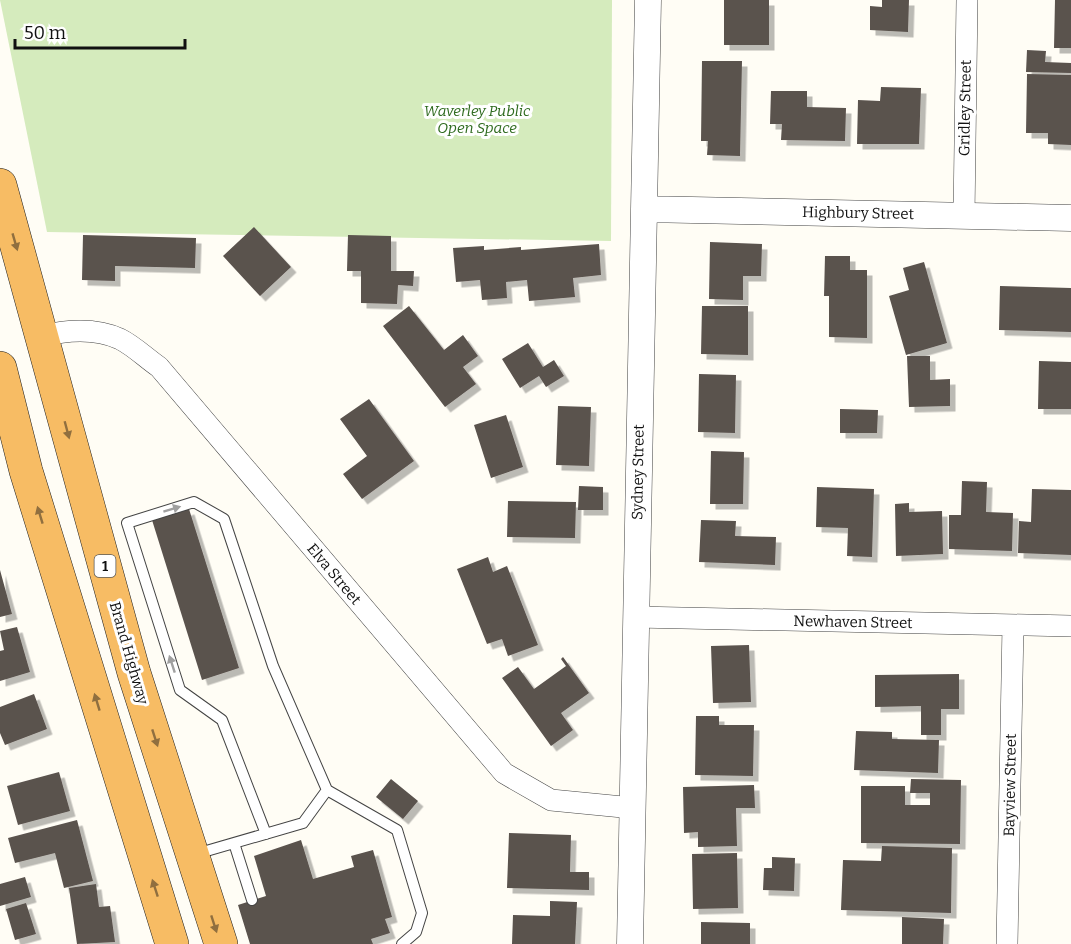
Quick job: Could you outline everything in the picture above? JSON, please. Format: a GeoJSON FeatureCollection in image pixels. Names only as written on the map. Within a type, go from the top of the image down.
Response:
{"type":"FeatureCollection","features":[{"type":"Feature","properties":{"kind":"highway","name":"Brand Highway"},"geometry":{"type":"LineString","coordinates":[[1,192],[134,673],[221,944]]}},
{"type":"Feature","properties":{"kind":"highway"},"geometry":{"type":"LineString","coordinates":[[0,369],[26,471],[172,944]]}},
{"type":"Feature","properties":{"kind":"street","name":"Sydney Street"},"geometry":{"type":"LineString","coordinates":[[630,944],[648,0]]}},
{"type":"Feature","properties":{"kind":"street","name":"Gridley Street"},"geometry":{"type":"LineString","coordinates":[[964,216],[967,0]]}},
{"type":"Feature","properties":{"kind":"street","name":"Highbury Street"},"geometry":{"type":"LineString","coordinates":[[644,209],[1071,218]]}},
{"type":"Feature","properties":{"kind":"street","name":"Elva Street"},"geometry":{"type":"LineString","coordinates":[[42,336],[88,331],[120,339],[159,367],[504,773],[550,800],[633,808]]}},
{"type":"Feature","properties":{"kind":"street","name":"Newhaven Street"},"geometry":{"type":"LineString","coordinates":[[635,617],[1071,626]]}},
{"type":"Feature","properties":{"kind":"street","name":"Bayview Street"},"geometry":{"type":"LineString","coordinates":[[1007,944],[1013,625]]}},
{"type":"Feature","properties":{"kind":"lane"},"geometry":{"type":"LineString","coordinates":[[266,834],[222,720],[180,690],[127,523],[194,502],[224,519],[273,666],[327,790],[397,830],[422,912],[416,932],[402,944]]}},
{"type":"Feature","properties":{"kind":"lane"},"geometry":{"type":"LineString","coordinates":[[192,855],[303,823],[327,790]]}},
{"type":"Feature","properties":{"kind":"lane"},"geometry":{"type":"LineString","coordinates":[[234,843],[252,900]]}},
{"type":"Feature","properties":{"kind":"green space","name":"Waverley Public Open Space"},"geometry":{"type":"Polygon","coordinates":[[[0,0],[612,0],[611,241],[47,232],[0,0]]]}},
{"type":"Feature","properties":{"kind":"building"},"geometry":{"type":"Polygon","coordinates":[[[724,0],[769,0],[769,45],[724,45],[724,0]]]}},
{"type":"Feature","properties":{"kind":"building"},"geometry":{"type":"Polygon","coordinates":[[[882,0],[909,0],[908,32],[870,30],[870,6],[882,7],[882,0]]]}},
{"type":"Feature","properties":{"kind":"building"},"geometry":{"type":"Polygon","coordinates":[[[1055,0],[1071,0],[1071,48],[1054,48],[1055,0]]]}},
{"type":"Feature","properties":{"kind":"building"},"geometry":{"type":"Polygon","coordinates":[[[1027,50],[1046,51],[1045,62],[1071,63],[1071,73],[1026,72],[1027,50]]]}},
{"type":"Feature","properties":{"kind":"building"},"geometry":{"type":"Polygon","coordinates":[[[702,61],[742,61],[740,156],[707,155],[708,141],[701,141],[702,61]]]}},
{"type":"Feature","properties":{"kind":"building"},"geometry":{"type":"Polygon","coordinates":[[[1027,74],[1071,75],[1071,145],[1048,144],[1048,133],[1026,133],[1027,74]]]}},
{"type":"Feature","properties":{"kind":"building"},"geometry":{"type":"Polygon","coordinates":[[[881,87],[921,88],[919,144],[857,144],[858,100],[880,101],[881,87]]]}},
{"type":"Feature","properties":{"kind":"building"},"geometry":{"type":"Polygon","coordinates":[[[771,91],[807,91],[807,107],[846,108],[845,141],[781,140],[782,124],[770,124],[771,91]]]}},
{"type":"Feature","properties":{"kind":"building"},"geometry":{"type":"Polygon","coordinates":[[[254,227],[291,267],[260,296],[223,256],[254,227]]]}},
{"type":"Feature","properties":{"kind":"building"},"geometry":{"type":"Polygon","coordinates":[[[83,235],[196,238],[195,268],[115,266],[115,281],[82,280],[83,235]]]}},
{"type":"Feature","properties":{"kind":"building"},"geometry":{"type":"Polygon","coordinates":[[[348,235],[391,236],[391,271],[414,271],[413,286],[398,285],[397,304],[361,303],[361,271],[347,271],[348,235]]]}},
{"type":"Feature","properties":{"kind":"building"},"geometry":{"type":"Polygon","coordinates":[[[710,242],[762,244],[761,276],[743,276],[743,300],[709,299],[710,242]]]}},
{"type":"Feature","properties":{"kind":"building"},"geometry":{"type":"Polygon","coordinates":[[[599,244],[601,275],[573,278],[575,297],[529,301],[527,280],[506,282],[507,298],[482,300],[480,280],[456,282],[453,248],[484,246],[484,250],[521,247],[521,250],[599,244]]]}},
{"type":"Feature","properties":{"kind":"building"},"geometry":{"type":"Polygon","coordinates":[[[825,256],[850,256],[850,270],[867,270],[867,338],[829,337],[829,296],[824,296],[825,256]]]}},
{"type":"Feature","properties":{"kind":"building"},"geometry":{"type":"Polygon","coordinates":[[[924,262],[947,343],[906,355],[889,296],[909,290],[903,268],[924,262]]]}},
{"type":"Feature","properties":{"kind":"building"},"geometry":{"type":"Polygon","coordinates":[[[1000,286],[1071,288],[1071,332],[999,330],[1000,286]]]}},
{"type":"Feature","properties":{"kind":"building"},"geometry":{"type":"Polygon","coordinates":[[[409,306],[444,350],[463,335],[478,356],[463,367],[476,384],[445,407],[383,326],[409,306]]]}},
{"type":"Feature","properties":{"kind":"building"},"geometry":{"type":"Polygon","coordinates":[[[702,306],[748,306],[748,355],[701,354],[702,306]]]}},
{"type":"Feature","properties":{"kind":"building"},"geometry":{"type":"Polygon","coordinates":[[[528,343],[543,367],[554,360],[564,376],[546,387],[539,376],[520,388],[502,359],[528,343]]]}},
{"type":"Feature","properties":{"kind":"building"},"geometry":{"type":"Polygon","coordinates":[[[907,356],[930,356],[930,380],[950,379],[950,406],[909,407],[907,356]]]}},
{"type":"Feature","properties":{"kind":"building"},"geometry":{"type":"Polygon","coordinates":[[[1039,361],[1071,362],[1071,409],[1038,409],[1039,361]]]}},
{"type":"Feature","properties":{"kind":"building"},"geometry":{"type":"Polygon","coordinates":[[[699,374],[736,375],[735,433],[698,432],[699,374]]]}},
{"type":"Feature","properties":{"kind":"building"},"geometry":{"type":"Polygon","coordinates":[[[369,399],[414,461],[362,499],[343,474],[367,456],[340,419],[369,399]]]}},
{"type":"Feature","properties":{"kind":"building"},"geometry":{"type":"Polygon","coordinates":[[[558,406],[591,407],[589,466],[556,465],[558,406]]]}},
{"type":"Feature","properties":{"kind":"building"},"geometry":{"type":"Polygon","coordinates":[[[840,409],[878,410],[877,433],[840,433],[840,409]]]}},
{"type":"Feature","properties":{"kind":"building"},"geometry":{"type":"Polygon","coordinates":[[[506,415],[523,467],[491,478],[474,425],[506,415]]]}},
{"type":"Feature","properties":{"kind":"building"},"geometry":{"type":"Polygon","coordinates":[[[711,451],[744,452],[743,504],[710,504],[711,451]]]}},
{"type":"Feature","properties":{"kind":"building"},"geometry":{"type":"Polygon","coordinates":[[[962,481],[987,482],[986,512],[1013,513],[1012,551],[949,549],[949,515],[961,515],[962,481]]]}},
{"type":"Feature","properties":{"kind":"building"},"geometry":{"type":"Polygon","coordinates":[[[579,486],[603,487],[603,510],[578,510],[579,486]]]}},
{"type":"Feature","properties":{"kind":"building"},"geometry":{"type":"Polygon","coordinates":[[[817,487],[874,489],[872,557],[847,556],[848,528],[816,527],[817,487]]]}},
{"type":"Feature","properties":{"kind":"building"},"geometry":{"type":"Polygon","coordinates":[[[1032,489],[1071,490],[1071,555],[1018,553],[1019,521],[1031,522],[1032,489]]]}},
{"type":"Feature","properties":{"kind":"building"},"geometry":{"type":"Polygon","coordinates":[[[508,501],[576,502],[575,538],[507,537],[508,501]]]}},
{"type":"Feature","properties":{"kind":"building"},"geometry":{"type":"Polygon","coordinates":[[[909,503],[909,512],[942,511],[943,554],[896,556],[895,504],[909,503]]]}},
{"type":"Feature","properties":{"kind":"building"},"geometry":{"type":"Polygon","coordinates":[[[189,509],[239,668],[202,680],[152,520],[189,509]]]}},
{"type":"Feature","properties":{"kind":"building"},"geometry":{"type":"Polygon","coordinates":[[[701,520],[736,521],[735,536],[776,537],[775,565],[699,562],[701,520]]]}},
{"type":"Feature","properties":{"kind":"building"},"geometry":{"type":"Polygon","coordinates":[[[488,557],[493,572],[507,566],[538,645],[508,656],[502,639],[487,644],[457,569],[488,557]]]}},
{"type":"Feature","properties":{"kind":"building"},"geometry":{"type":"Polygon","coordinates":[[[0,570],[12,614],[0,617],[0,570]]]}},
{"type":"Feature","properties":{"kind":"building"},"geometry":{"type":"Polygon","coordinates":[[[17,627],[30,672],[0,681],[0,651],[4,650],[0,631],[17,627]]]}},
{"type":"Feature","properties":{"kind":"building"},"geometry":{"type":"Polygon","coordinates":[[[749,645],[751,702],[713,703],[711,646],[749,645]]]}},
{"type":"Feature","properties":{"kind":"building"},"geometry":{"type":"Polygon","coordinates":[[[563,657],[589,693],[561,713],[573,730],[551,746],[502,678],[518,667],[534,689],[566,666],[561,659],[563,657]]]}},
{"type":"Feature","properties":{"kind":"building"},"geometry":{"type":"Polygon","coordinates":[[[959,674],[959,709],[941,709],[941,735],[921,735],[921,706],[875,707],[875,675],[959,674]]]}},
{"type":"Feature","properties":{"kind":"building"},"geometry":{"type":"Polygon","coordinates":[[[34,694],[47,729],[5,745],[0,733],[0,707],[34,694]]]}},
{"type":"Feature","properties":{"kind":"building"},"geometry":{"type":"Polygon","coordinates":[[[696,716],[719,716],[719,725],[754,725],[753,776],[695,775],[696,716]]]}},
{"type":"Feature","properties":{"kind":"building"},"geometry":{"type":"Polygon","coordinates":[[[856,731],[892,732],[892,739],[939,740],[938,773],[854,770],[856,731]]]}},
{"type":"Feature","properties":{"kind":"building"},"geometry":{"type":"Polygon","coordinates":[[[59,772],[70,811],[18,825],[7,786],[59,772]]]}},
{"type":"Feature","properties":{"kind":"building"},"geometry":{"type":"Polygon","coordinates":[[[391,779],[418,801],[403,819],[376,797],[391,779]]]}},
{"type":"Feature","properties":{"kind":"building"},"geometry":{"type":"Polygon","coordinates":[[[911,779],[961,780],[960,844],[861,843],[861,786],[905,786],[905,805],[930,805],[930,793],[910,793],[911,779]]]}},
{"type":"Feature","properties":{"kind":"building"},"geometry":{"type":"Polygon","coordinates":[[[754,785],[755,808],[736,808],[737,846],[698,847],[698,832],[684,833],[683,787],[754,785]]]}},
{"type":"Feature","properties":{"kind":"building"},"geometry":{"type":"Polygon","coordinates":[[[77,820],[93,881],[64,888],[55,853],[15,863],[8,838],[77,820]]]}},
{"type":"Feature","properties":{"kind":"building"},"geometry":{"type":"Polygon","coordinates":[[[509,833],[571,835],[570,872],[589,872],[589,890],[507,888],[509,833]]]}},
{"type":"Feature","properties":{"kind":"building"},"geometry":{"type":"Polygon","coordinates":[[[301,840],[313,879],[354,867],[351,856],[373,850],[392,917],[385,919],[390,933],[371,939],[373,944],[250,944],[238,905],[266,896],[254,856],[301,840]]]}},
{"type":"Feature","properties":{"kind":"building"},"geometry":{"type":"Polygon","coordinates":[[[882,846],[952,848],[951,913],[841,910],[843,860],[881,861],[882,846]]]}},
{"type":"Feature","properties":{"kind":"building"},"geometry":{"type":"Polygon","coordinates":[[[737,853],[738,908],[693,909],[692,854],[737,853]]]}},
{"type":"Feature","properties":{"kind":"building"},"geometry":{"type":"Polygon","coordinates":[[[772,857],[795,858],[794,891],[763,890],[764,868],[772,868],[772,857]]]}},
{"type":"Feature","properties":{"kind":"building"},"geometry":{"type":"Polygon","coordinates":[[[25,877],[31,897],[0,906],[0,884],[25,877]]]}},
{"type":"Feature","properties":{"kind":"building"},"geometry":{"type":"Polygon","coordinates":[[[96,884],[99,907],[110,906],[115,942],[77,944],[69,888],[96,884]]]}},
{"type":"Feature","properties":{"kind":"building"},"geometry":{"type":"Polygon","coordinates":[[[550,901],[577,902],[575,944],[512,944],[513,915],[550,916],[550,901]]]}},
{"type":"Feature","properties":{"kind":"building"},"geometry":{"type":"Polygon","coordinates":[[[26,903],[36,934],[15,940],[6,909],[26,903]]]}},
{"type":"Feature","properties":{"kind":"building"},"geometry":{"type":"Polygon","coordinates":[[[902,917],[944,919],[943,944],[902,944],[902,917]]]}},
{"type":"Feature","properties":{"kind":"building"},"geometry":{"type":"Polygon","coordinates":[[[701,922],[750,923],[750,944],[701,944],[701,922]]]}}]}
